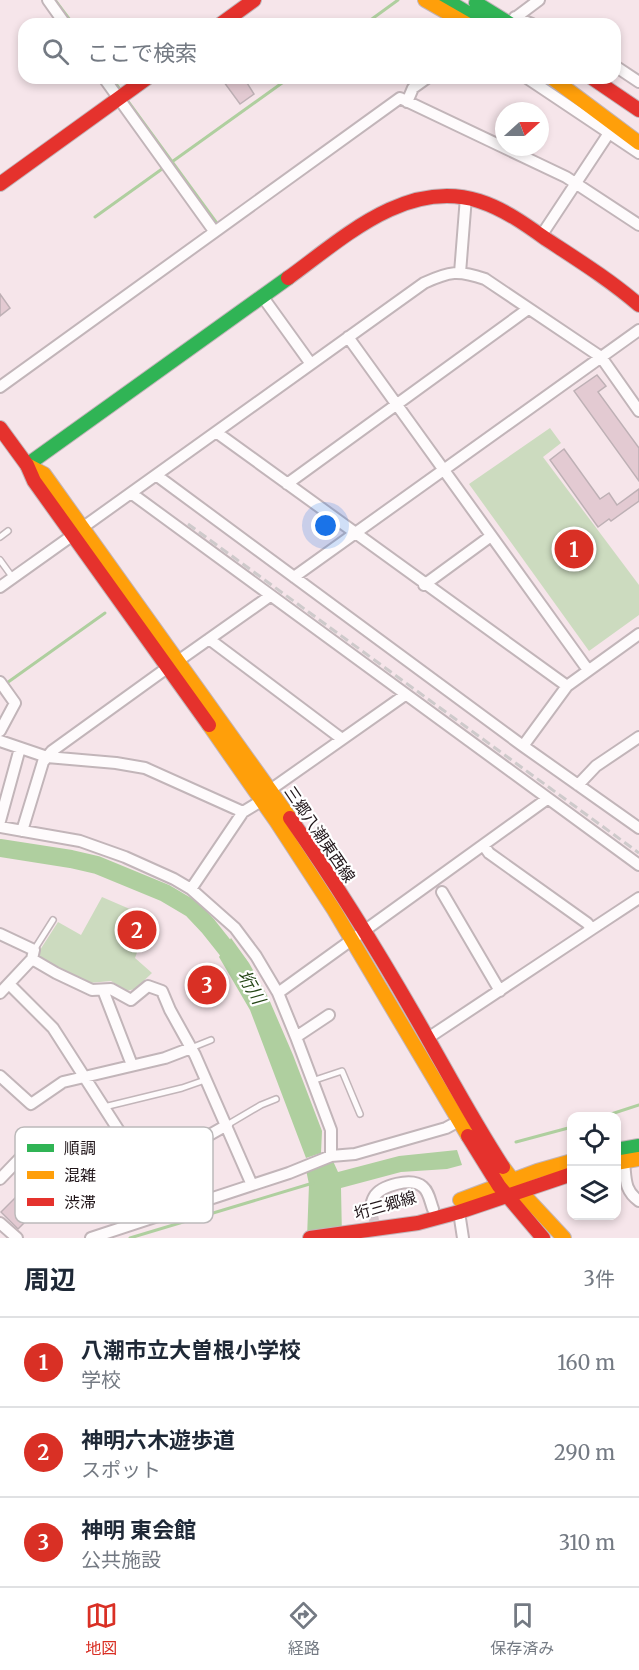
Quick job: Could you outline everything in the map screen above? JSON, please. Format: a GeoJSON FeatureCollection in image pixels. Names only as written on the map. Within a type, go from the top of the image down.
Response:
{"type":"FeatureCollection","features":[{"type":"Feature","properties":{"kind":"main road"},"geometry":{"type":"LineString","coordinates":[[229,18],[254,0]]}},
{"type":"Feature","properties":{"kind":"main road"},"geometry":{"type":"LineString","coordinates":[[425,0],[456,18]]}},
{"type":"Feature","properties":{"kind":"main road"},"geometry":{"type":"LineString","coordinates":[[446,0],[476,18]]}},
{"type":"Feature","properties":{"kind":"main road"},"geometry":{"type":"LineString","coordinates":[[471,0],[507,18]]}},
{"type":"Feature","properties":{"kind":"main road"},"geometry":{"type":"LineString","coordinates":[[476,0],[508,18]]}},
{"type":"Feature","properties":{"kind":"main road"},"geometry":{"type":"LineString","coordinates":[[0,184],[139,84]]}},
{"type":"Feature","properties":{"kind":"main road"},"geometry":{"type":"LineString","coordinates":[[560,84],[608,126],[639,143]]}},
{"type":"Feature","properties":{"kind":"main road"},"geometry":{"type":"LineString","coordinates":[[562,84],[639,133]]}},
{"type":"Feature","properties":{"kind":"main road"},"geometry":{"type":"LineString","coordinates":[[576,84],[639,127]]}},
{"type":"Feature","properties":{"kind":"main road"},"geometry":{"type":"LineString","coordinates":[[601,84],[639,110]]}},
{"type":"Feature","properties":{"kind":"main road"},"geometry":{"type":"LineString","coordinates":[[610,84],[639,102]]}},
{"type":"Feature","properties":{"kind":"main road"},"geometry":{"type":"LineString","coordinates":[[621,84],[639,96]]}},
{"type":"Feature","properties":{"kind":"main road"},"geometry":{"type":"LineString","coordinates":[[27,465],[387,209],[407,201],[449,196],[466,197],[494,206],[605,278],[639,305]]}},
{"type":"Feature","properties":{"kind":"main road","name":"三郷八潮東西線"},"geometry":{"type":"LineString","coordinates":[[0,428],[27,465],[34,481],[77,532],[266,796],[320,861],[428,1038],[484,1138],[516,1185],[536,1210],[564,1238]]}},
{"type":"Feature","properties":{"kind":"main road","name":"三郷八潮東西線"},"geometry":{"type":"LineString","coordinates":[[266,796],[502,1190],[543,1238]]}},
{"type":"Feature","properties":{"kind":"main road"},"geometry":{"type":"LineString","coordinates":[[621,1157],[639,1146]]}},
{"type":"Feature","properties":{"kind":"main road"},"geometry":{"type":"LineString","coordinates":[[621,1158],[639,1159]]}},
{"type":"Feature","properties":{"kind":"main road","name":"垳三郷線"},"geometry":{"type":"LineString","coordinates":[[351,1231],[502,1190],[567,1163]]}},
{"type":"Feature","properties":{"kind":"main road","name":"垳三郷線"},"geometry":{"type":"LineString","coordinates":[[516,1185],[567,1175]]}},
{"type":"Feature","properties":{"kind":"main road","name":"垳三郷線"},"geometry":{"type":"LineString","coordinates":[[351,1231],[418,1223],[459,1212],[502,1190]]}},
{"type":"Feature","properties":{"kind":"main road"},"geometry":{"type":"LineString","coordinates":[[310,1238],[351,1231]]}},
{"type":"Feature","properties":{"kind":"street"},"geometry":{"type":"LineString","coordinates":[[48,0],[61,18]]}},
{"type":"Feature","properties":{"kind":"street"},"geometry":{"type":"LineString","coordinates":[[517,18],[539,0]]}},
{"type":"Feature","properties":{"kind":"street"},"geometry":{"type":"LineString","coordinates":[[621,70],[639,82]]}},
{"type":"Feature","properties":{"kind":"street"},"geometry":{"type":"LineString","coordinates":[[108,84],[214,231]]}},
{"type":"Feature","properties":{"kind":"street"},"geometry":{"type":"LineString","coordinates":[[407,102],[413,88],[419,84]]}},
{"type":"Feature","properties":{"kind":"street"},"geometry":{"type":"LineString","coordinates":[[537,84],[608,126],[639,153]]}},
{"type":"Feature","properties":{"kind":"street"},"geometry":{"type":"LineString","coordinates":[[0,387],[400,98],[576,183],[639,225]]}},
{"type":"Feature","properties":{"kind":"street"},"geometry":{"type":"LineString","coordinates":[[541,236],[576,183],[608,126]]}},
{"type":"Feature","properties":{"kind":"street"},"geometry":{"type":"LineString","coordinates":[[460,273],[466,197]]}},
{"type":"Feature","properties":{"kind":"street"},"geometry":{"type":"LineString","coordinates":[[0,587],[424,283],[444,274],[465,272],[485,279],[601,357],[639,411]]}},
{"type":"Feature","properties":{"kind":"street"},"geometry":{"type":"LineString","coordinates":[[262,296],[311,364]]}},
{"type":"Feature","properties":{"kind":"street"},"geometry":{"type":"LineString","coordinates":[[287,484],[528,309]]}},
{"type":"Feature","properties":{"kind":"street"},"geometry":{"type":"LineString","coordinates":[[294,577],[639,330]]}},
{"type":"Feature","properties":{"kind":"street"},"geometry":{"type":"LineString","coordinates":[[348,338],[588,670]]}},
{"type":"Feature","properties":{"kind":"street"},"geometry":{"type":"LineString","coordinates":[[216,432],[355,532],[424,585],[567,686]]}},
{"type":"Feature","properties":{"kind":"street"},"geometry":{"type":"LineString","coordinates":[[156,475],[523,746],[639,828]]}},
{"type":"Feature","properties":{"kind":"street"},"geometry":{"type":"LineString","coordinates":[[130,493],[639,865]]}},
{"type":"Feature","properties":{"kind":"street"},"geometry":{"type":"LineString","coordinates":[[424,585],[491,536]]}},
{"type":"Feature","properties":{"kind":"street"},"geometry":{"type":"LineString","coordinates":[[22,831],[43,762],[52,751],[270,596]]}},
{"type":"Feature","properties":{"kind":"street"},"geometry":{"type":"LineString","coordinates":[[523,746],[567,686],[639,634]]}},
{"type":"Feature","properties":{"kind":"street"},"geometry":{"type":"LineString","coordinates":[[209,639],[342,739]]}},
{"type":"Feature","properties":{"kind":"street"},"geometry":{"type":"LineString","coordinates":[[0,682],[15,704],[0,731]]}},
{"type":"Feature","properties":{"kind":"street"},"geometry":{"type":"LineString","coordinates":[[191,889],[243,812],[405,695]]}},
{"type":"Feature","properties":{"kind":"street"},"geometry":{"type":"LineString","coordinates":[[578,785],[596,766],[638,739]]}},
{"type":"Feature","properties":{"kind":"street"},"geometry":{"type":"LineString","coordinates":[[0,741],[47,758],[116,763],[145,768],[243,812]]}},
{"type":"Feature","properties":{"kind":"street"},"geometry":{"type":"LineString","coordinates":[[0,821],[20,748]]}},
{"type":"Feature","properties":{"kind":"street"},"geometry":{"type":"LineString","coordinates":[[278,993],[547,799]]}},
{"type":"Feature","properties":{"kind":"street"},"geometry":{"type":"LineString","coordinates":[[0,827],[98,846],[174,879],[191,889],[235,928],[256,956],[278,993],[331,1130],[332,1155]]}},
{"type":"Feature","properties":{"kind":"street"},"geometry":{"type":"LineString","coordinates":[[484,846],[489,853],[587,923],[592,929]]}},
{"type":"Feature","properties":{"kind":"street"},"geometry":{"type":"LineString","coordinates":[[441,892],[500,992]]}},
{"type":"Feature","properties":{"kind":"street"},"geometry":{"type":"LineString","coordinates":[[428,1038],[639,898]]}},
{"type":"Feature","properties":{"kind":"street"},"geometry":{"type":"LineString","coordinates":[[0,934],[33,954],[56,973],[92,990],[111,990],[131,1000],[148,986],[162,991],[206,1079],[252,1185]]}},
{"type":"Feature","properties":{"kind":"street"},"geometry":{"type":"LineString","coordinates":[[0,993],[33,954]]}},
{"type":"Feature","properties":{"kind":"street"},"geometry":{"type":"LineString","coordinates":[[9,984],[53,1028],[115,1127]]}},
{"type":"Feature","properties":{"kind":"street"},"geometry":{"type":"LineString","coordinates":[[103,990],[132,1065]]}},
{"type":"Feature","properties":{"kind":"street"},"geometry":{"type":"LineString","coordinates":[[296,1037],[329,1015]]}},
{"type":"Feature","properties":{"kind":"street"},"geometry":{"type":"LineString","coordinates":[[0,1076],[31,1104],[63,1082],[165,1058],[191,1048]]}},
{"type":"Feature","properties":{"kind":"street"},"geometry":{"type":"LineString","coordinates":[[213,1198],[308,1166],[332,1155],[355,1154],[446,1128],[459,1121]]}},
{"type":"Feature","properties":{"kind":"street"},"geometry":{"type":"LineString","coordinates":[[213,1133],[227,1125]]}},
{"type":"Feature","properties":{"kind":"street"},"geometry":{"type":"LineString","coordinates":[[0,1179],[15,1163]]}},
{"type":"Feature","properties":{"kind":"street"},"geometry":{"type":"LineString","coordinates":[[621,1165],[630,1194],[639,1201]]}},
{"type":"Feature","properties":{"kind":"street"},"geometry":{"type":"LineString","coordinates":[[372,1211],[372,1199],[377,1193],[393,1185],[413,1182],[426,1189],[433,1209]]}},
{"type":"Feature","properties":{"kind":"street"},"geometry":{"type":"LineString","coordinates":[[459,1212],[463,1238]]}},
{"type":"Feature","properties":{"kind":"street"},"geometry":{"type":"LineString","coordinates":[[0,1223],[17,1238]]}},
{"type":"Feature","properties":{"kind":"street"},"geometry":{"type":"LineString","coordinates":[[91,1238],[137,1223]]}},
{"type":"Feature","properties":{"kind":"lane"},"geometry":{"type":"LineString","coordinates":[[0,537],[8,531]]}},
{"type":"Feature","properties":{"kind":"lane"},"geometry":{"type":"LineString","coordinates":[[0,560],[13,578]]}},
{"type":"Feature","properties":{"kind":"lane"},"geometry":{"type":"LineString","coordinates":[[33,954],[53,920]]}},
{"type":"Feature","properties":{"kind":"lane"},"geometry":{"type":"LineString","coordinates":[[191,1048],[211,1040]]}},
{"type":"Feature","properties":{"kind":"lane"},"geometry":{"type":"LineString","coordinates":[[312,1081],[342,1071],[360,1114]]}},
{"type":"Feature","properties":{"kind":"lane"},"geometry":{"type":"LineString","coordinates":[[102,1107],[182,1088],[206,1079]]}},
{"type":"Feature","properties":{"kind":"lane"},"geometry":{"type":"LineString","coordinates":[[227,1125],[276,1099]]}},
{"type":"Feature","properties":{"kind":"shaded area"},"geometry":{"type":"Polygon","coordinates":[[[550,428],[561,443],[543,457],[639,585],[639,615],[589,651],[469,484],[550,428]]]}},
{"type":"Feature","properties":{"kind":"shaded area"},"geometry":{"type":"Polygon","coordinates":[[[102,897],[139,913],[145,930],[135,958],[152,973],[135,989],[126,991],[111,981],[89,983],[40,958],[40,950],[58,922],[81,935],[102,897]]]}},
{"type":"Feature","properties":{"kind":"water"},"geometry":{"type":"Polygon","coordinates":[[[231,938],[249,963],[268,997],[293,1055],[322,1131],[321,1153],[306,1158],[250,1010],[219,957],[231,938]]]}},
{"type":"Feature","properties":{"kind":"water"},"geometry":{"type":"Polygon","coordinates":[[[457,1150],[462,1165],[447,1169],[401,1172],[341,1188],[342,1238],[307,1238],[309,1184],[306,1170],[333,1161],[338,1172],[399,1156],[457,1150]]]}},
{"type":"Feature","properties":{"kind":"building"},"geometry":{"type":"Polygon","coordinates":[[[225,84],[248,84],[254,94],[240,104],[225,84]]]}},
{"type":"Feature","properties":{"kind":"building"},"geometry":{"type":"Polygon","coordinates":[[[0,294],[10,308],[0,316],[0,294]]]}},
{"type":"Feature","properties":{"kind":"building"},"geometry":{"type":"Polygon","coordinates":[[[597,375],[606,386],[598,392],[639,448],[639,481],[574,391],[597,375]]]}},
{"type":"Feature","properties":{"kind":"building"},"geometry":{"type":"Polygon","coordinates":[[[564,449],[600,499],[609,493],[617,505],[639,489],[639,501],[611,521],[609,519],[598,527],[550,460],[564,449]]]}},
{"type":"Feature","properties":{"kind":"building"},"geometry":{"type":"Polygon","coordinates":[[[212,975],[218,983],[203,994],[197,986],[212,975]]]}},
{"type":"Feature","properties":{"kind":"building"},"geometry":{"type":"Polygon","coordinates":[[[15,1198],[15,1223],[24,1223],[18,1229],[1,1212],[15,1198]]]}},
{"type":"Feature","properties":{"kind":"waterway"},"geometry":{"type":"LineString","coordinates":[[55,0],[68,18]]}},
{"type":"Feature","properties":{"kind":"waterway"},"geometry":{"type":"LineString","coordinates":[[373,18],[398,0]]}},
{"type":"Feature","properties":{"kind":"waterway"},"geometry":{"type":"LineString","coordinates":[[116,84],[122,92]]}},
{"type":"Feature","properties":{"kind":"waterway"},"geometry":{"type":"LineString","coordinates":[[95,217],[281,84]]}},
{"type":"Feature","properties":{"kind":"waterway"},"geometry":{"type":"LineString","coordinates":[[127,100],[216,222]]}},
{"type":"Feature","properties":{"kind":"waterway"},"geometry":{"type":"LineString","coordinates":[[4,685],[105,613]]}},
{"type":"Feature","properties":{"kind":"waterway","name":"垳川"},"geometry":{"type":"LineString","coordinates":[[0,848],[97,865],[165,893],[192,909],[239,965]]}},
{"type":"Feature","properties":{"kind":"waterway"},"geometry":{"type":"LineString","coordinates":[[617,1112],[639,1105]]}},
{"type":"Feature","properties":{"kind":"waterway"},"geometry":{"type":"LineString","coordinates":[[516,1142],[567,1128]]}},
{"type":"Feature","properties":{"kind":"waterway"},"geometry":{"type":"LineString","coordinates":[[213,1213],[313,1183]]}},
{"type":"Feature","properties":{"kind":"waterway"},"geometry":{"type":"LineString","coordinates":[[130,1238],[180,1223]]}},
{"type":"Feature","properties":{"kind":"tunnel"},"geometry":{"type":"LineString","coordinates":[[372,1211],[378,1238]]}},
{"type":"Feature","properties":{"kind":"railway"},"geometry":{"type":"LineString","coordinates":[[188,524],[639,853]]}},
{"type":"Feature","properties":{"kind":"traffic: fast"},"geometry":{"type":"LineString","coordinates":[[446,0],[476,18]]}},
{"type":"Feature","properties":{"kind":"traffic: fast"},"geometry":{"type":"LineString","coordinates":[[476,3],[500,18]]}},
{"type":"Feature","properties":{"kind":"traffic: fast"},"geometry":{"type":"LineString","coordinates":[[27,465],[288,278]]}},
{"type":"Feature","properties":{"kind":"traffic: fast"},"geometry":{"type":"LineString","coordinates":[[621,1149],[639,1146]]}},
{"type":"Feature","properties":{"kind":"traffic: slow"},"geometry":{"type":"LineString","coordinates":[[425,0],[456,18]]}},
{"type":"Feature","properties":{"kind":"traffic: slow"},"geometry":{"type":"LineString","coordinates":[[560,84],[639,143]]}},
{"type":"Feature","properties":{"kind":"traffic: slow"},"geometry":{"type":"LineString","coordinates":[[27,465],[44,474],[290,818]]}},
{"type":"Feature","properties":{"kind":"traffic: slow"},"geometry":{"type":"LineString","coordinates":[[209,725],[334,910],[468,1136]]}},
{"type":"Feature","properties":{"kind":"traffic: slow"},"geometry":{"type":"LineString","coordinates":[[621,1162],[639,1159]]}},
{"type":"Feature","properties":{"kind":"traffic: slow"},"geometry":{"type":"LineString","coordinates":[[460,1200],[537,1171],[567,1162]]}},
{"type":"Feature","properties":{"kind":"traffic: slow"},"geometry":{"type":"LineString","coordinates":[[503,1167],[523,1194],[564,1238]]}},
{"type":"Feature","properties":{"kind":"traffic: jam"},"geometry":{"type":"LineString","coordinates":[[229,18],[254,0]]}},
{"type":"Feature","properties":{"kind":"traffic: jam"},"geometry":{"type":"LineString","coordinates":[[0,184],[139,84]]}},
{"type":"Feature","properties":{"kind":"traffic: jam"},"geometry":{"type":"LineString","coordinates":[[601,84],[639,110]]}},
{"type":"Feature","properties":{"kind":"traffic: jam"},"geometry":{"type":"LineString","coordinates":[[288,278],[330,246],[376,216],[401,205],[426,198],[452,196],[479,201],[514,217],[594,270],[639,305]]}},
{"type":"Feature","properties":{"kind":"traffic: jam"},"geometry":{"type":"LineString","coordinates":[[0,428],[27,465],[34,481],[209,725]]}},
{"type":"Feature","properties":{"kind":"traffic: jam"},"geometry":{"type":"LineString","coordinates":[[290,818],[370,940],[503,1167]]}},
{"type":"Feature","properties":{"kind":"traffic: jam"},"geometry":{"type":"LineString","coordinates":[[468,1136],[499,1186],[543,1238]]}},
{"type":"Feature","properties":{"kind":"traffic: jam"},"geometry":{"type":"LineString","coordinates":[[310,1238],[418,1223],[459,1212],[567,1176]]}},
{"type":"Feature","properties":{"kind":"place","name":"八潮市立大曽根小学校"},"geometry":{"type":"Point","coordinates":[574,549]}},
{"type":"Feature","properties":{"kind":"place","name":"神明六木遊歩道"},"geometry":{"type":"Point","coordinates":[137,930]}},
{"type":"Feature","properties":{"kind":"place","name":"神明 東会館"},"geometry":{"type":"Point","coordinates":[207,985]}}]}
